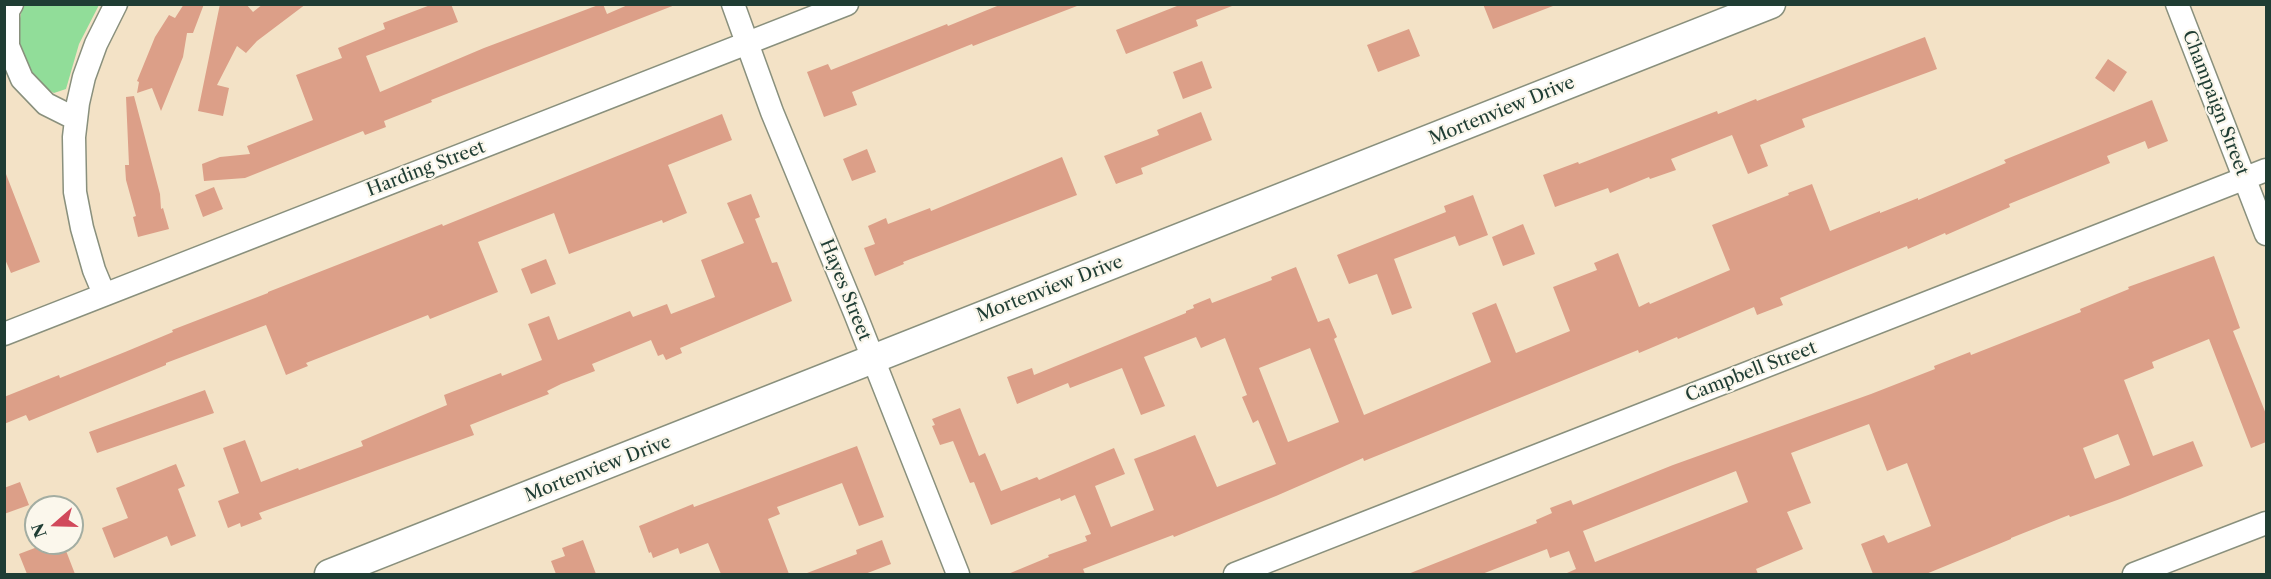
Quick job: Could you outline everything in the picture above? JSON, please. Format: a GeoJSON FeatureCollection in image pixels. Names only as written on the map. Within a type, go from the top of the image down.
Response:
{"type":"FeatureCollection","features":[{"type":"Feature","properties":{"kind":"street"},"geometry":{"type":"LineString","coordinates":[[12,4],[8,11],[8,46],[22,79],[46,104],[76,119]]}},
{"type":"Feature","properties":{"kind":"street"},"geometry":{"type":"LineString","coordinates":[[104,294],[94,270],[82,228],[75,192],[73,163],[76,119],[84,77],[96,44],[116,4]]}},
{"type":"Feature","properties":{"kind":"street","name":"Hayes Street"},"geometry":{"type":"LineString","coordinates":[[733,4],[772,112],[958,574]]}},
{"type":"Feature","properties":{"kind":"street","name":"Harding Street"},"geometry":{"type":"LineString","coordinates":[[4,334],[847,4]]}},
{"type":"Feature","properties":{"kind":"street","name":"Mortenview Drive"},"geometry":{"type":"LineString","coordinates":[[329,574],[1771,4]]}},
{"type":"Feature","properties":{"kind":"street","name":"Champaign Street"},"geometry":{"type":"LineString","coordinates":[[2177,4],[2266,234]]}},
{"type":"Feature","properties":{"kind":"street","name":"Campbell Street"},"geometry":{"type":"LineString","coordinates":[[1235,574],[2266,170]]}},
{"type":"Feature","properties":{"kind":"street"},"geometry":{"type":"LineString","coordinates":[[2134,574],[2266,523]]}},
{"type":"Feature","properties":{"kind":"green space"},"geometry":{"type":"Polygon","coordinates":[[[25,5],[99,5],[79,44],[66,89],[54,93],[41,86],[27,72],[16,37],[22,9],[25,5]]]}},
{"type":"Feature","properties":{"kind":"building"},"geometry":{"type":"Polygon","coordinates":[[[184,4],[204,4],[193,33],[187,33],[183,57],[161,111],[152,88],[137,93],[139,82],[137,81],[155,37],[169,15],[175,18],[184,4]]]}},
{"type":"Feature","properties":{"kind":"building"},"geometry":{"type":"Polygon","coordinates":[[[220,4],[246,4],[253,12],[263,4],[306,4],[257,41],[246,53],[237,46],[217,85],[229,88],[223,116],[198,111],[220,4]]]}},
{"type":"Feature","properties":{"kind":"building"},"geometry":{"type":"Polygon","coordinates":[[[433,4],[451,4],[458,22],[366,56],[380,92],[484,48],[601,4],[607,14],[630,4],[675,5],[431,100],[432,102],[384,121],[386,127],[365,135],[363,131],[245,178],[204,181],[202,164],[220,157],[250,154],[247,146],[313,120],[296,75],[342,58],[338,48],[385,29],[383,23],[433,4]]]}},
{"type":"Feature","properties":{"kind":"building"},"geometry":{"type":"Polygon","coordinates":[[[1002,4],[1077,6],[973,46],[972,44],[852,92],[857,105],[824,117],[807,72],[828,64],[831,70],[1002,4]]]}},
{"type":"Feature","properties":{"kind":"building"},"geometry":{"type":"Polygon","coordinates":[[[1182,4],[1232,4],[1232,6],[1196,20],[1198,26],[1126,54],[1116,30],[1182,4]]]}},
{"type":"Feature","properties":{"kind":"building"},"geometry":{"type":"Polygon","coordinates":[[[1483,4],[1552,4],[1553,6],[1493,29],[1483,4]]]}},
{"type":"Feature","properties":{"kind":"building"},"geometry":{"type":"Polygon","coordinates":[[[1409,29],[1420,56],[1378,72],[1367,45],[1409,29]]]}},
{"type":"Feature","properties":{"kind":"building"},"geometry":{"type":"Polygon","coordinates":[[[1925,37],[1937,69],[1802,119],[1805,127],[1760,145],[1768,166],[1748,174],[1732,135],[1671,159],[1676,170],[1650,179],[1649,177],[1610,193],[1608,188],[1555,207],[1543,175],[1578,162],[1579,164],[1717,111],[1718,114],[1756,99],[1757,101],[1925,37]]]}},
{"type":"Feature","properties":{"kind":"building"},"geometry":{"type":"Polygon","coordinates":[[[2108,59],[2127,72],[2114,92],[2095,78],[2108,59]]]}},
{"type":"Feature","properties":{"kind":"building"},"geometry":{"type":"Polygon","coordinates":[[[1202,61],[1212,88],[1183,99],[1173,72],[1202,61]]]}},
{"type":"Feature","properties":{"kind":"building"},"geometry":{"type":"Polygon","coordinates":[[[134,96],[160,194],[161,209],[163,208],[169,229],[138,237],[125,165],[129,165],[126,97],[134,96]]]}},
{"type":"Feature","properties":{"kind":"building"},"geometry":{"type":"Polygon","coordinates":[[[2152,100],[2168,141],[2148,149],[2145,141],[2107,156],[2110,163],[2009,204],[2010,207],[1946,235],[1945,233],[1908,249],[1907,246],[1780,298],[1783,305],[1757,315],[1754,307],[1678,339],[1677,337],[1639,353],[1638,350],[1364,461],[1363,458],[1174,537],[1173,535],[1083,569],[1085,574],[1008,574],[1049,557],[1048,555],[1087,541],[1085,536],[1091,534],[1075,495],[1061,501],[1060,498],[991,525],[974,482],[970,483],[953,441],[940,445],[932,426],[935,425],[932,419],[960,408],[979,456],[985,453],[1001,491],[1037,477],[1039,480],[1114,448],[1125,474],[1095,486],[1111,527],[1154,510],[1134,459],[1195,435],[1217,487],[1276,464],[1258,420],[1253,423],[1242,397],[1247,395],[1225,338],[1201,348],[1196,337],[1144,357],[1165,406],[1141,415],[1122,368],[1070,388],[1068,383],[1017,404],[1007,377],[1032,368],[1034,375],[1186,313],[1194,308],[1193,305],[1210,298],[1212,303],[1272,280],[1271,277],[1296,267],[1318,322],[1329,318],[1337,337],[1334,339],[1364,415],[1491,362],[1472,313],[1496,303],[1516,353],[1570,331],[1553,287],[1597,270],[1594,263],[1618,253],[1639,307],[1730,270],[1712,225],[1789,195],[1788,193],[1812,184],[1830,231],[1880,211],[1880,213],[1918,198],[1918,200],[2006,163],[2004,160],[2152,100]],[[1310,348],[1259,368],[1288,442],[1339,422],[1310,348]]]}},
{"type":"Feature","properties":{"kind":"building"},"geometry":{"type":"Polygon","coordinates":[[[1201,112],[1212,140],[1141,168],[1143,174],[1116,184],[1104,156],[1159,135],[1157,130],[1201,112]]]}},
{"type":"Feature","properties":{"kind":"building"},"geometry":{"type":"Polygon","coordinates":[[[722,114],[732,140],[668,165],[687,213],[569,254],[554,213],[478,242],[498,292],[430,319],[428,315],[306,363],[308,366],[286,375],[266,325],[166,363],[166,365],[29,421],[26,415],[4,424],[4,397],[59,375],[60,378],[173,332],[172,330],[442,224],[443,226],[722,114]]]}},
{"type":"Feature","properties":{"kind":"building"},"geometry":{"type":"Polygon","coordinates":[[[867,149],[876,172],[852,181],[843,159],[867,149]]]}},
{"type":"Feature","properties":{"kind":"building"},"geometry":{"type":"Polygon","coordinates":[[[1062,157],[1077,195],[903,262],[904,264],[875,276],[864,248],[875,244],[868,226],[886,218],[888,224],[930,208],[931,211],[1062,157]]]}},
{"type":"Feature","properties":{"kind":"building"},"geometry":{"type":"Polygon","coordinates":[[[4,174],[6,174],[40,262],[11,273],[4,257],[4,174]]]}},
{"type":"Feature","properties":{"kind":"building"},"geometry":{"type":"Polygon","coordinates":[[[214,187],[223,209],[203,217],[195,195],[214,187]]]}},
{"type":"Feature","properties":{"kind":"building"},"geometry":{"type":"Polygon","coordinates":[[[751,194],[760,217],[755,219],[772,263],[777,262],[792,301],[680,348],[682,353],[666,360],[663,354],[658,356],[651,340],[592,364],[595,371],[547,391],[549,394],[470,425],[474,435],[259,513],[262,519],[241,527],[240,523],[228,528],[218,501],[239,493],[223,448],[245,440],[261,482],[363,446],[361,441],[447,405],[444,395],[542,360],[528,324],[549,316],[558,340],[630,311],[633,317],[667,304],[671,314],[715,297],[701,260],[744,243],[727,203],[751,194]]]}},
{"type":"Feature","properties":{"kind":"building"},"geometry":{"type":"Polygon","coordinates":[[[1473,195],[1488,235],[1459,246],[1455,236],[1394,259],[1412,308],[1392,315],[1377,274],[1349,284],[1337,255],[1446,212],[1444,206],[1473,195]]]}},
{"type":"Feature","properties":{"kind":"building"},"geometry":{"type":"Polygon","coordinates":[[[1523,224],[1535,254],[1503,266],[1492,237],[1523,224]]]}},
{"type":"Feature","properties":{"kind":"building"},"geometry":{"type":"Polygon","coordinates":[[[2214,256],[2240,328],[2233,331],[2266,414],[2266,442],[2251,448],[2209,339],[2152,362],[2154,368],[2124,380],[2153,456],[2193,441],[2203,466],[2120,499],[2070,517],[2069,515],[1926,574],[1873,574],[1861,544],[1884,535],[1888,543],[1931,526],[1907,463],[1887,471],[1869,424],[1791,453],[1811,503],[1787,512],[1803,549],[1756,569],[1758,574],[1567,574],[1576,569],[1569,551],[1550,558],[1547,549],[1482,574],[1408,574],[1537,523],[1536,520],[1552,513],[1550,508],[1571,500],[1573,505],[1673,465],[1871,394],[1935,369],[1934,366],[1970,352],[1971,355],[2081,312],[2080,309],[2129,289],[2128,287],[2214,256]],[[2118,434],[2083,448],[2095,479],[2130,465],[2118,434]],[[1736,471],[1583,531],[1595,562],[1748,502],[1736,471]]]}},
{"type":"Feature","properties":{"kind":"building"},"geometry":{"type":"Polygon","coordinates":[[[546,259],[556,284],[531,294],[521,269],[546,259]]]}},
{"type":"Feature","properties":{"kind":"building"},"geometry":{"type":"Polygon","coordinates":[[[205,390],[214,413],[97,453],[89,432],[205,390]]]}},
{"type":"Feature","properties":{"kind":"building"},"geometry":{"type":"Polygon","coordinates":[[[857,446],[884,517],[859,526],[842,483],[777,507],[780,514],[768,519],[789,574],[721,574],[708,543],[680,554],[678,548],[653,558],[651,552],[649,553],[639,526],[693,504],[694,507],[857,446]]]}},
{"type":"Feature","properties":{"kind":"building"},"geometry":{"type":"Polygon","coordinates":[[[176,464],[185,486],[178,489],[196,536],[171,546],[167,536],[114,558],[102,528],[128,518],[116,488],[176,464]]]}},
{"type":"Feature","properties":{"kind":"building"},"geometry":{"type":"Polygon","coordinates":[[[20,482],[25,495],[24,507],[4,514],[4,488],[20,482]]]}},
{"type":"Feature","properties":{"kind":"building"},"geometry":{"type":"Polygon","coordinates":[[[583,540],[596,574],[556,574],[551,561],[565,556],[562,548],[583,540]]]}},
{"type":"Feature","properties":{"kind":"building"},"geometry":{"type":"Polygon","coordinates":[[[882,540],[891,564],[865,574],[807,573],[857,554],[856,550],[882,540]]]}},
{"type":"Feature","properties":{"kind":"building"},"geometry":{"type":"Polygon","coordinates":[[[24,552],[24,555],[68,555],[75,574],[27,574],[19,554],[24,552]]]}}]}
